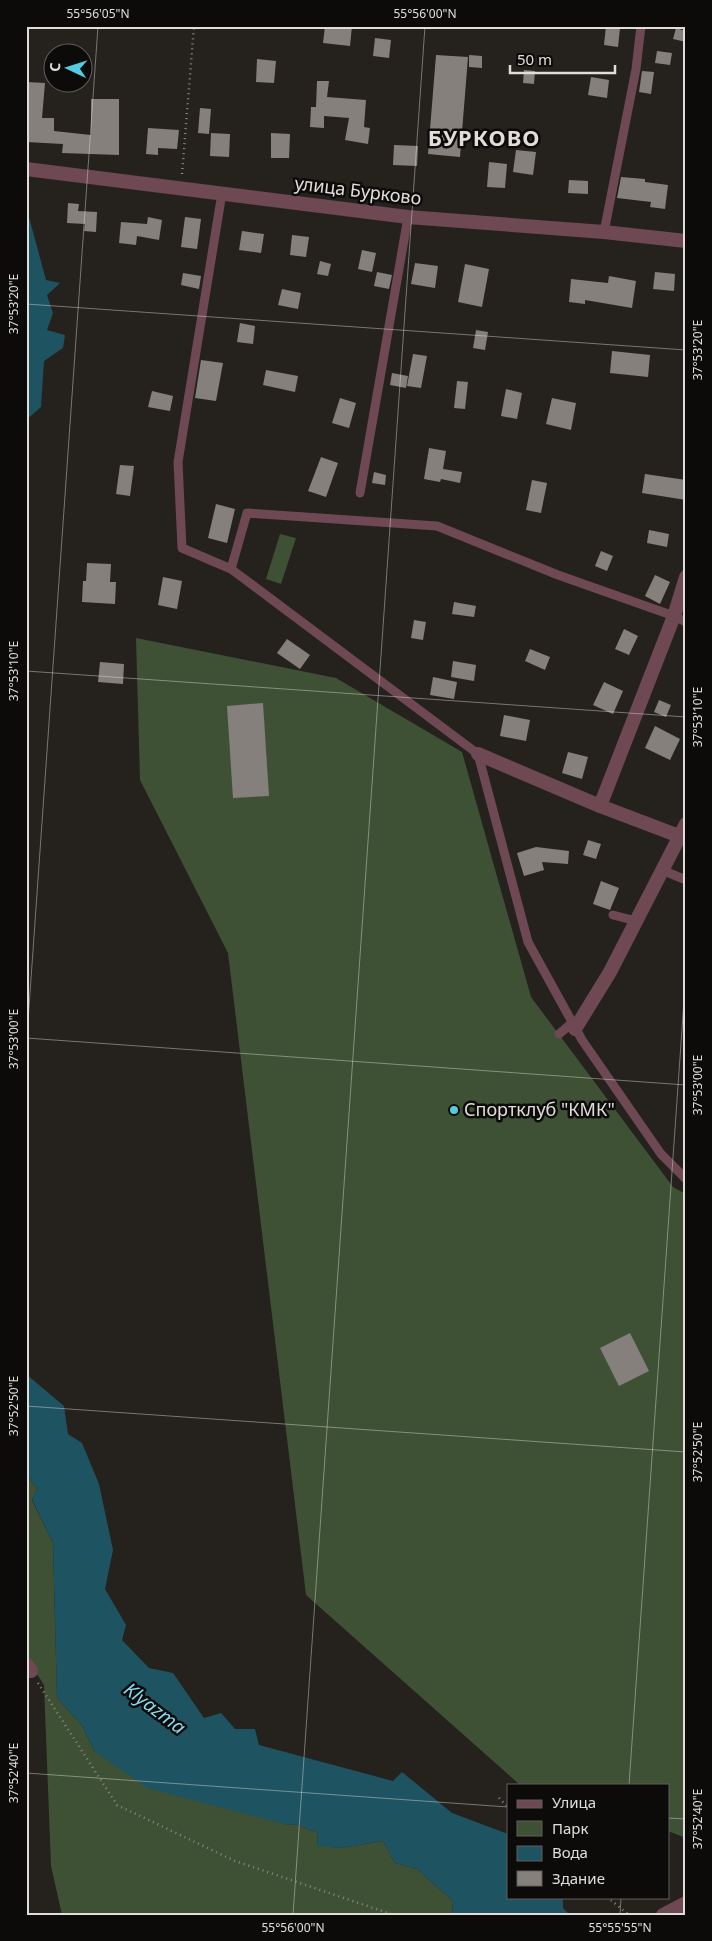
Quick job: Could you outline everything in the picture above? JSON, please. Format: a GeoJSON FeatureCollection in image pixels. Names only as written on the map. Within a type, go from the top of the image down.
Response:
{"type":"FeatureCollection","features":[{"type":"Feature","properties":{"kind":"street","name":"улица Бурково"},"geometry":{"type":"LineString","coordinates":[[26,169],[408,217],[604,232],[686,241]]}},
{"type":"Feature","properties":{"kind":"street"},"geometry":{"type":"LineString","coordinates":[[600,806],[680,619],[686,577]]}},
{"type":"Feature","properties":{"kind":"street"},"geometry":{"type":"LineString","coordinates":[[478,754],[600,806],[683,830],[610,972],[573,1026]]}},
{"type":"Feature","properties":{"kind":"street"},"geometry":{"type":"LineString","coordinates":[[663,1915],[686,1903]]}},
{"type":"Feature","properties":{"kind":"lane"},"geometry":{"type":"LineString","coordinates":[[604,232],[636,69],[641,26]]}},
{"type":"Feature","properties":{"kind":"lane"},"geometry":{"type":"LineString","coordinates":[[222,194],[178,462],[182,548],[231,569],[478,754],[528,942],[573,1026],[661,1154],[686,1179]]}},
{"type":"Feature","properties":{"kind":"lane"},"geometry":{"type":"LineString","coordinates":[[360,493],[408,217]]}},
{"type":"Feature","properties":{"kind":"lane"},"geometry":{"type":"LineString","coordinates":[[231,569],[247,513],[437,526],[558,575],[680,619]]}},
{"type":"Feature","properties":{"kind":"lane"},"geometry":{"type":"LineString","coordinates":[[662,870],[686,880]]}},
{"type":"Feature","properties":{"kind":"lane"},"geometry":{"type":"LineString","coordinates":[[613,915],[636,921]]}},
{"type":"Feature","properties":{"kind":"lane"},"geometry":{"type":"LineString","coordinates":[[559,1034],[573,1026]]}},
{"type":"Feature","properties":{"kind":"path"},"geometry":{"type":"LineString","coordinates":[[181,188],[194,26]]}},
{"type":"Feature","properties":{"kind":"path"},"geometry":{"type":"LineString","coordinates":[[29,1668],[117,1805],[235,1861],[394,1915]]}},
{"type":"Feature","properties":{"kind":"path"},"geometry":{"type":"LineString","coordinates":[[500,1798],[507,1806]]}},
{"type":"Feature","properties":{"kind":"path"},"geometry":{"type":"LineString","coordinates":[[608,1898],[629,1915]]}},
{"type":"Feature","properties":{"kind":"green space"},"geometry":{"type":"Polygon","coordinates":[[[280,534],[296,538],[281,584],[266,579],[280,534]]]}},
{"type":"Feature","properties":{"kind":"green space"},"geometry":{"type":"Polygon","coordinates":[[[136,638],[336,678],[462,752],[531,997],[673,1187],[686,1194],[686,1838],[670,1832],[670,1784],[519,1784],[306,1595],[228,953],[140,780],[136,638]]]}},
{"type":"Feature","properties":{"kind":"green space"},"geometry":{"type":"Polygon","coordinates":[[[26,1473],[37,1489],[32,1500],[53,1543],[57,1698],[82,1725],[94,1751],[284,1824],[298,1825],[318,1833],[317,1845],[340,1848],[383,1841],[395,1863],[417,1869],[453,1901],[452,1915],[62,1915],[51,1866],[44,1685],[26,1657],[26,1473]]]}},
{"type":"Feature","properties":{"kind":"water"},"geometry":{"type":"Polygon","coordinates":[[[26,206],[46,280],[60,283],[47,295],[53,313],[47,330],[65,335],[63,348],[44,361],[41,407],[26,420],[26,206]]]}},
{"type":"Feature","properties":{"kind":"water","name":"Klyazma"},"geometry":{"type":"Polygon","coordinates":[[[26,1374],[64,1406],[68,1434],[82,1443],[99,1484],[113,1550],[105,1589],[126,1625],[122,1640],[149,1668],[173,1673],[204,1718],[221,1713],[235,1729],[255,1729],[259,1745],[393,1781],[402,1772],[452,1813],[507,1834],[507,1898],[563,1898],[563,1908],[570,1915],[452,1915],[453,1901],[417,1869],[395,1863],[383,1841],[340,1848],[317,1846],[318,1833],[298,1825],[284,1824],[147,1788],[94,1751],[82,1725],[57,1698],[53,1543],[32,1499],[37,1489],[26,1473],[26,1374]]]}},
{"type":"Feature","properties":{"kind":"building"},"geometry":{"type":"Polygon","coordinates":[[[325,26],[352,26],[350,46],[323,43],[325,26]]]}},
{"type":"Feature","properties":{"kind":"building"},"geometry":{"type":"Polygon","coordinates":[[[606,26],[620,28],[618,47],[604,45],[606,26]]]}},
{"type":"Feature","properties":{"kind":"building"},"geometry":{"type":"Polygon","coordinates":[[[676,28],[686,31],[686,42],[673,39],[676,28]]]}},
{"type":"Feature","properties":{"kind":"building"},"geometry":{"type":"Polygon","coordinates":[[[375,38],[391,40],[389,58],[373,56],[375,38]]]}},
{"type":"Feature","properties":{"kind":"building"},"geometry":{"type":"Polygon","coordinates":[[[657,51],[672,53],[670,65],[655,63],[657,51]]]}},
{"type":"Feature","properties":{"kind":"building"},"geometry":{"type":"Polygon","coordinates":[[[436,55],[468,57],[460,157],[428,154],[436,55]]]}},
{"type":"Feature","properties":{"kind":"building"},"geometry":{"type":"Polygon","coordinates":[[[469,55],[482,56],[482,68],[469,67],[469,55]]]}},
{"type":"Feature","properties":{"kind":"building"},"geometry":{"type":"Polygon","coordinates":[[[257,59],[276,61],[274,83],[256,82],[257,59]]]}},
{"type":"Feature","properties":{"kind":"building"},"geometry":{"type":"Polygon","coordinates":[[[524,70],[535,71],[534,84],[523,83],[524,70]]]}},
{"type":"Feature","properties":{"kind":"building"},"geometry":{"type":"Polygon","coordinates":[[[642,71],[654,72],[651,94],[639,92],[642,71]]]}},
{"type":"Feature","properties":{"kind":"building"},"geometry":{"type":"Polygon","coordinates":[[[591,77],[609,80],[607,98],[588,95],[591,77]]]}},
{"type":"Feature","properties":{"kind":"building"},"geometry":{"type":"Polygon","coordinates":[[[317,81],[329,81],[327,97],[366,100],[364,127],[370,128],[368,144],[345,140],[349,118],[324,116],[324,128],[310,127],[311,107],[316,107],[317,81]]]}},
{"type":"Feature","properties":{"kind":"building"},"geometry":{"type":"Polygon","coordinates":[[[27,82],[42,83],[42,92],[44,92],[42,118],[54,118],[54,131],[91,135],[91,99],[119,99],[119,155],[62,153],[63,144],[26,142],[27,82]]]}},
{"type":"Feature","properties":{"kind":"building"},"geometry":{"type":"Polygon","coordinates":[[[200,108],[211,109],[209,134],[198,133],[200,108]]]}},
{"type":"Feature","properties":{"kind":"building"},"geometry":{"type":"Polygon","coordinates":[[[148,128],[179,130],[177,149],[158,148],[158,155],[146,154],[148,128]]]}},
{"type":"Feature","properties":{"kind":"building"},"geometry":{"type":"Polygon","coordinates":[[[211,133],[230,134],[229,157],[210,156],[211,133]]]}},
{"type":"Feature","properties":{"kind":"building"},"geometry":{"type":"Polygon","coordinates":[[[271,133],[290,134],[289,158],[271,158],[271,133]]]}},
{"type":"Feature","properties":{"kind":"building"},"geometry":{"type":"Polygon","coordinates":[[[394,145],[418,146],[417,166],[393,165],[394,145]]]}},
{"type":"Feature","properties":{"kind":"building"},"geometry":{"type":"Polygon","coordinates":[[[516,150],[536,152],[533,175],[513,172],[516,150]]]}},
{"type":"Feature","properties":{"kind":"building"},"geometry":{"type":"Polygon","coordinates":[[[489,162],[507,164],[505,188],[487,187],[489,162]]]}},
{"type":"Feature","properties":{"kind":"building"},"geometry":{"type":"Polygon","coordinates":[[[621,177],[645,179],[645,182],[668,185],[665,209],[650,207],[651,202],[617,198],[621,177]]]}},
{"type":"Feature","properties":{"kind":"building"},"geometry":{"type":"Polygon","coordinates":[[[569,180],[588,181],[588,194],[568,193],[569,180]]]}},
{"type":"Feature","properties":{"kind":"building"},"geometry":{"type":"Polygon","coordinates":[[[68,203],[79,204],[78,211],[97,212],[96,232],[84,231],[85,224],[67,223],[68,203]]]}},
{"type":"Feature","properties":{"kind":"building"},"geometry":{"type":"Polygon","coordinates":[[[148,217],[162,220],[159,240],[137,236],[136,245],[119,243],[121,222],[147,224],[148,217]]]}},
{"type":"Feature","properties":{"kind":"building"},"geometry":{"type":"Polygon","coordinates":[[[185,217],[201,219],[197,249],[181,247],[185,217]]]}},
{"type":"Feature","properties":{"kind":"building"},"geometry":{"type":"Polygon","coordinates":[[[242,231],[264,234],[261,253],[239,250],[242,231]]]}},
{"type":"Feature","properties":{"kind":"building"},"geometry":{"type":"Polygon","coordinates":[[[292,235],[309,237],[306,257],[290,255],[292,235]]]}},
{"type":"Feature","properties":{"kind":"building"},"geometry":{"type":"Polygon","coordinates":[[[362,250],[376,253],[372,272],[358,269],[362,250]]]}},
{"type":"Feature","properties":{"kind":"building"},"geometry":{"type":"Polygon","coordinates":[[[320,261],[331,264],[328,276],[317,274],[320,261]]]}},
{"type":"Feature","properties":{"kind":"building"},"geometry":{"type":"Polygon","coordinates":[[[415,263],[438,266],[435,288],[411,284],[415,263]]]}},
{"type":"Feature","properties":{"kind":"building"},"geometry":{"type":"Polygon","coordinates":[[[465,264],[489,269],[482,307],[458,302],[465,264]]]}},
{"type":"Feature","properties":{"kind":"building"},"geometry":{"type":"Polygon","coordinates":[[[377,272],[392,275],[389,289],[374,286],[377,272]]]}},
{"type":"Feature","properties":{"kind":"building"},"geometry":{"type":"Polygon","coordinates":[[[655,272],[675,274],[674,291],[653,289],[655,272]]]}},
{"type":"Feature","properties":{"kind":"building"},"geometry":{"type":"Polygon","coordinates":[[[183,273],[201,276],[199,289],[181,285],[183,273]]]}},
{"type":"Feature","properties":{"kind":"building"},"geometry":{"type":"Polygon","coordinates":[[[609,276],[636,281],[632,308],[585,300],[585,304],[569,302],[571,279],[608,283],[609,276]]]}},
{"type":"Feature","properties":{"kind":"building"},"geometry":{"type":"Polygon","coordinates":[[[282,289],[301,293],[298,309],[278,305],[282,289]]]}},
{"type":"Feature","properties":{"kind":"building"},"geometry":{"type":"Polygon","coordinates":[[[240,323],[255,326],[253,344],[237,342],[240,323]]]}},
{"type":"Feature","properties":{"kind":"building"},"geometry":{"type":"Polygon","coordinates":[[[476,330],[488,332],[485,350],[473,348],[476,330]]]}},
{"type":"Feature","properties":{"kind":"building"},"geometry":{"type":"Polygon","coordinates":[[[612,351],[650,355],[648,377],[610,373],[612,351]]]}},
{"type":"Feature","properties":{"kind":"building"},"geometry":{"type":"Polygon","coordinates":[[[413,354],[427,356],[421,388],[407,386],[413,354]]]}},
{"type":"Feature","properties":{"kind":"building"},"geometry":{"type":"Polygon","coordinates":[[[201,360],[223,363],[216,401],[195,398],[201,360]]]}},
{"type":"Feature","properties":{"kind":"building"},"geometry":{"type":"Polygon","coordinates":[[[266,370],[298,376],[295,392],[263,385],[266,370]]]}},
{"type":"Feature","properties":{"kind":"building"},"geometry":{"type":"Polygon","coordinates":[[[392,373],[408,376],[406,388],[390,385],[392,373]]]}},
{"type":"Feature","properties":{"kind":"building"},"geometry":{"type":"Polygon","coordinates":[[[457,381],[468,382],[465,409],[454,408],[457,381]]]}},
{"type":"Feature","properties":{"kind":"building"},"geometry":{"type":"Polygon","coordinates":[[[506,389],[522,393],[517,419],[501,416],[506,389]]]}},
{"type":"Feature","properties":{"kind":"building"},"geometry":{"type":"Polygon","coordinates":[[[152,391],[173,396],[170,411],[148,407],[152,391]]]}},
{"type":"Feature","properties":{"kind":"building"},"geometry":{"type":"Polygon","coordinates":[[[340,398],[356,403],[349,428],[332,423],[340,398]]]}},
{"type":"Feature","properties":{"kind":"building"},"geometry":{"type":"Polygon","coordinates":[[[552,398],[576,403],[571,430],[546,424],[552,398]]]}},
{"type":"Feature","properties":{"kind":"building"},"geometry":{"type":"Polygon","coordinates":[[[429,448],[446,451],[443,469],[462,472],[460,483],[441,479],[440,482],[424,479],[429,448]]]}},
{"type":"Feature","properties":{"kind":"building"},"geometry":{"type":"Polygon","coordinates":[[[321,457],[338,463],[326,497],[308,491],[321,457]]]}},
{"type":"Feature","properties":{"kind":"building"},"geometry":{"type":"Polygon","coordinates":[[[120,465],[134,466],[130,496],[116,494],[120,465]]]}},
{"type":"Feature","properties":{"kind":"building"},"geometry":{"type":"Polygon","coordinates":[[[374,472],[386,475],[385,485],[372,483],[374,472]]]}},
{"type":"Feature","properties":{"kind":"building"},"geometry":{"type":"Polygon","coordinates":[[[645,474],[686,480],[686,500],[642,493],[645,474]]]}},
{"type":"Feature","properties":{"kind":"building"},"geometry":{"type":"Polygon","coordinates":[[[532,480],[547,483],[541,513],[526,510],[532,480]]]}},
{"type":"Feature","properties":{"kind":"building"},"geometry":{"type":"Polygon","coordinates":[[[216,504],[235,509],[227,543],[208,538],[216,504]]]}},
{"type":"Feature","properties":{"kind":"building"},"geometry":{"type":"Polygon","coordinates":[[[649,530],[669,534],[667,547],[647,543],[649,530]]]}},
{"type":"Feature","properties":{"kind":"building"},"geometry":{"type":"Polygon","coordinates":[[[601,551],[613,556],[607,571],[595,566],[601,551]]]}},
{"type":"Feature","properties":{"kind":"building"},"geometry":{"type":"Polygon","coordinates":[[[87,563],[111,564],[110,582],[116,582],[115,604],[82,602],[83,581],[86,581],[87,563]]]}},
{"type":"Feature","properties":{"kind":"building"},"geometry":{"type":"Polygon","coordinates":[[[655,575],[670,582],[660,604],[645,596],[655,575]]]}},
{"type":"Feature","properties":{"kind":"building"},"geometry":{"type":"Polygon","coordinates":[[[163,577],[182,581],[177,609],[158,605],[163,577]]]}},
{"type":"Feature","properties":{"kind":"building"},"geometry":{"type":"Polygon","coordinates":[[[454,602],[476,606],[474,617],[452,614],[454,602]]]}},
{"type":"Feature","properties":{"kind":"building"},"geometry":{"type":"Polygon","coordinates":[[[414,620],[426,622],[423,640],[411,638],[414,620]]]}},
{"type":"Feature","properties":{"kind":"building"},"geometry":{"type":"Polygon","coordinates":[[[624,629],[638,636],[629,655],[615,649],[624,629]]]}},
{"type":"Feature","properties":{"kind":"building"},"geometry":{"type":"Polygon","coordinates":[[[287,639],[310,655],[300,669],[277,653],[287,639]]]}},
{"type":"Feature","properties":{"kind":"building"},"geometry":{"type":"Polygon","coordinates":[[[530,649],[550,657],[545,670],[525,661],[530,649]]]}},
{"type":"Feature","properties":{"kind":"building"},"geometry":{"type":"Polygon","coordinates":[[[453,661],[476,665],[474,681],[451,677],[453,661]]]}},
{"type":"Feature","properties":{"kind":"building"},"geometry":{"type":"Polygon","coordinates":[[[100,662],[124,664],[123,684],[98,682],[100,662]]]}},
{"type":"Feature","properties":{"kind":"building"},"geometry":{"type":"Polygon","coordinates":[[[433,677],[457,682],[454,699],[430,695],[433,677]]]}},
{"type":"Feature","properties":{"kind":"building"},"geometry":{"type":"Polygon","coordinates":[[[604,682],[623,691],[613,714],[593,705],[604,682]]]}},
{"type":"Feature","properties":{"kind":"building"},"geometry":{"type":"Polygon","coordinates":[[[659,700],[671,705],[666,717],[654,712],[659,700]]]}},
{"type":"Feature","properties":{"kind":"building"},"geometry":{"type":"Polygon","coordinates":[[[263,703],[269,796],[233,798],[227,706],[263,703]]]}},
{"type":"Feature","properties":{"kind":"building"},"geometry":{"type":"Polygon","coordinates":[[[504,715],[530,720],[526,741],[500,736],[504,715]]]}},
{"type":"Feature","properties":{"kind":"building"},"geometry":{"type":"Polygon","coordinates":[[[655,726],[680,739],[670,760],[645,748],[655,726]]]}},
{"type":"Feature","properties":{"kind":"building"},"geometry":{"type":"Polygon","coordinates":[[[568,752],[588,757],[582,779],[562,773],[568,752]]]}},
{"type":"Feature","properties":{"kind":"building"},"geometry":{"type":"Polygon","coordinates":[[[588,840],[601,844],[596,859],[583,855],[588,840]]]}},
{"type":"Feature","properties":{"kind":"building"},"geometry":{"type":"Polygon","coordinates":[[[536,847],[569,851],[568,864],[542,862],[544,870],[524,876],[517,853],[536,847]]]}},
{"type":"Feature","properties":{"kind":"building"},"geometry":{"type":"Polygon","coordinates":[[[601,881],[619,888],[610,910],[593,904],[601,881]]]}},
{"type":"Feature","properties":{"kind":"building"},"geometry":{"type":"Polygon","coordinates":[[[630,1333],[649,1371],[619,1386],[600,1348],[630,1333]]]}},
{"type":"Feature","properties":{"kind":"place","name":"Спортклуб \"КМК\""},"geometry":{"type":"Point","coordinates":[454,1110]}},
{"type":"Feature","properties":{"kind":"district","name":"БУРКОВО"},"geometry":{"type":"Point","coordinates":[484,138]}}]}
